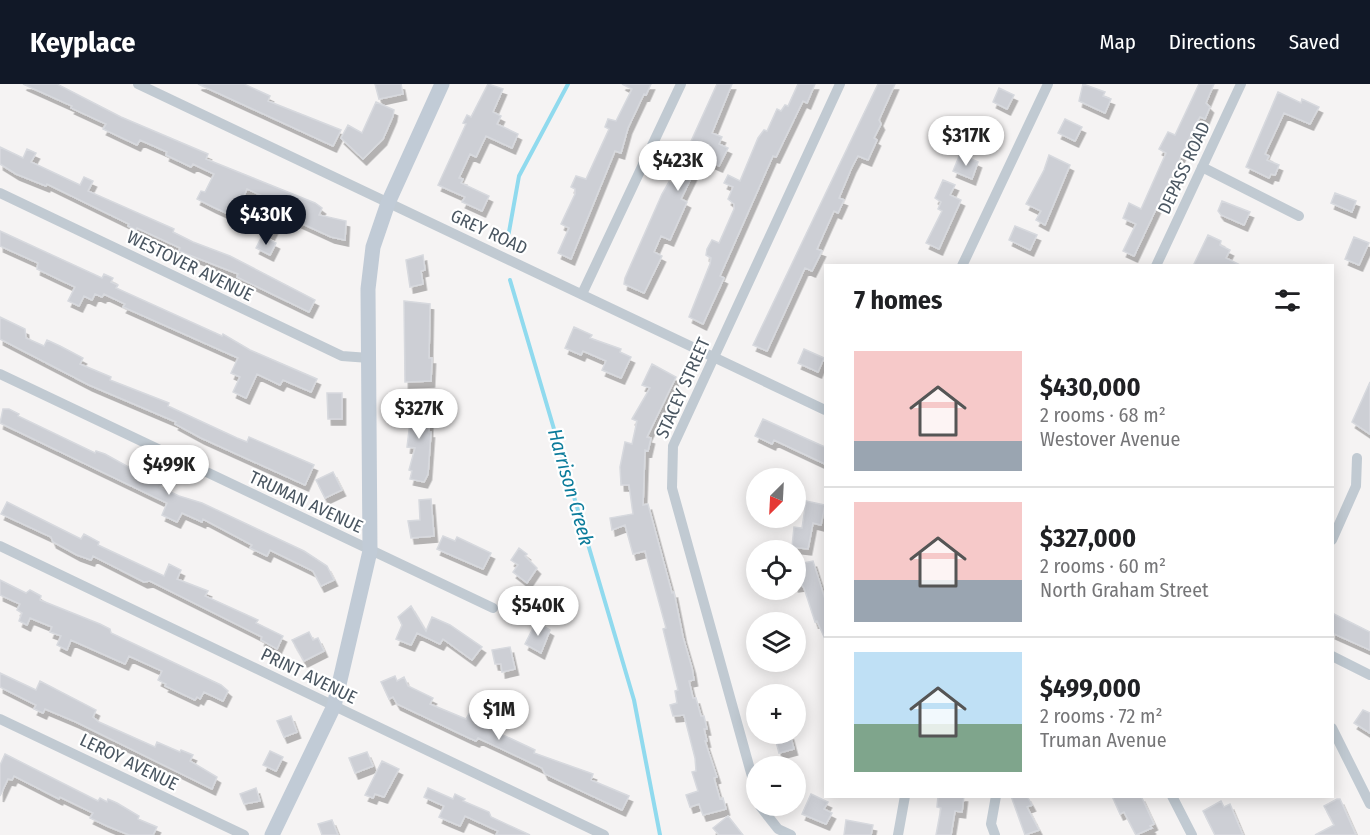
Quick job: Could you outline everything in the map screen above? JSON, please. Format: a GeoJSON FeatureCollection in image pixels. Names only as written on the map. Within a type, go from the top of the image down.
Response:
{"type":"FeatureCollection","features":[{"type":"Feature","properties":{"kind":"main road"},"geometry":{"type":"LineString","coordinates":[[272,835],[334,706],[370,550],[368,289],[373,247],[388,203],[442,84]]}},
{"type":"Feature","properties":{"kind":"street","name":"GREY ROAD"},"geometry":{"type":"LineString","coordinates":[[138,84],[824,410]]}},
{"type":"Feature","properties":{"kind":"street"},"geometry":{"type":"LineString","coordinates":[[582,294],[681,84]]}},
{"type":"Feature","properties":{"kind":"street","name":"STACEY STREET"},"geometry":{"type":"LineString","coordinates":[[746,756],[672,488],[674,446],[840,84]]}},
{"type":"Feature","properties":{"kind":"street"},"geometry":{"type":"LineString","coordinates":[[963,264],[1048,84]]}},
{"type":"Feature","properties":{"kind":"street","name":"DEPASS ROAD"},"geometry":{"type":"LineString","coordinates":[[1157,264],[1241,84]]}},
{"type":"Feature","properties":{"kind":"street"},"geometry":{"type":"LineString","coordinates":[[1202,167],[1299,216]]}},
{"type":"Feature","properties":{"kind":"street","name":"WESTOVER AVENUE"},"geometry":{"type":"LineString","coordinates":[[0,193],[342,357],[369,358]]}},
{"type":"Feature","properties":{"kind":"street","name":"TRUMAN AVENUE"},"geometry":{"type":"LineString","coordinates":[[0,374],[493,608]]}},
{"type":"Feature","properties":{"kind":"street"},"geometry":{"type":"LineString","coordinates":[[1334,536],[1356,486],[1357,458]]}},
{"type":"Feature","properties":{"kind":"street","name":"PRINT AVENUE"},"geometry":{"type":"LineString","coordinates":[[0,546],[604,835]]}},
{"type":"Feature","properties":{"kind":"street"},"geometry":{"type":"LineString","coordinates":[[1334,657],[1370,675]]}},
{"type":"Feature","properties":{"kind":"street","name":"LEROY AVENUE"},"geometry":{"type":"LineString","coordinates":[[0,718],[244,835]]}},
{"type":"Feature","properties":{"kind":"street"},"geometry":{"type":"LineString","coordinates":[[1334,732],[1370,804]]}},
{"type":"Feature","properties":{"kind":"street"},"geometry":{"type":"LineString","coordinates":[[898,835],[905,798]]}},
{"type":"Feature","properties":{"kind":"street"},"geometry":{"type":"LineString","coordinates":[[1173,798],[1192,835]]}},
{"type":"Feature","properties":{"kind":"street"},"geometry":{"type":"LineString","coordinates":[[995,800],[991,824],[995,835]]}},
{"type":"Feature","properties":{"kind":"street"},"geometry":{"type":"LineString","coordinates":[[768,816],[778,829],[791,835]]}},
{"type":"Feature","properties":{"kind":"building"},"geometry":{"type":"Polygon","coordinates":[[[23,84],[57,84],[121,117],[208,154],[206,159],[315,203],[322,208],[319,215],[346,221],[345,240],[331,237],[281,214],[271,234],[254,226],[267,198],[247,189],[235,217],[213,207],[197,199],[201,191],[205,192],[214,174],[193,164],[191,167],[166,155],[167,152],[140,140],[137,145],[103,129],[106,124],[23,84]]]}},
{"type":"Feature","properties":{"kind":"building"},"geometry":{"type":"Polygon","coordinates":[[[198,84],[244,84],[270,96],[268,101],[341,130],[333,146],[198,84]]]}},
{"type":"Feature","properties":{"kind":"building"},"geometry":{"type":"Polygon","coordinates":[[[375,84],[401,84],[403,94],[379,99],[375,84]]]}},
{"type":"Feature","properties":{"kind":"building"},"geometry":{"type":"Polygon","coordinates":[[[488,84],[503,89],[493,112],[501,116],[497,124],[518,134],[512,148],[486,136],[476,157],[470,154],[459,178],[463,179],[461,183],[489,196],[482,211],[462,202],[465,197],[438,185],[466,124],[463,123],[467,115],[471,117],[488,84]]]}},
{"type":"Feature","properties":{"kind":"building"},"geometry":{"type":"Polygon","coordinates":[[[622,84],[651,84],[628,128],[621,153],[615,151],[571,259],[558,253],[569,228],[561,224],[575,194],[575,189],[571,187],[576,176],[586,179],[609,129],[605,127],[608,119],[616,121],[632,89],[622,84]]]}},
{"type":"Feature","properties":{"kind":"building"},"geometry":{"type":"Polygon","coordinates":[[[717,84],[732,84],[712,133],[722,137],[719,144],[728,148],[719,166],[701,158],[681,199],[687,202],[670,240],[661,236],[654,252],[662,256],[644,293],[624,284],[625,278],[662,194],[669,182],[672,183],[717,84]]]}},
{"type":"Feature","properties":{"kind":"building"},"geometry":{"type":"Polygon","coordinates":[[[798,84],[815,84],[807,103],[803,101],[776,157],[773,156],[720,276],[724,278],[703,324],[689,317],[710,264],[711,258],[706,255],[707,249],[712,240],[719,243],[734,209],[734,204],[728,199],[733,187],[724,183],[728,175],[740,181],[758,138],[764,130],[767,131],[777,109],[781,111],[785,105],[788,106],[798,84]]]}},
{"type":"Feature","properties":{"kind":"building"},"geometry":{"type":"Polygon","coordinates":[[[878,84],[895,84],[879,120],[881,124],[874,138],[877,140],[868,160],[858,156],[852,167],[839,198],[844,200],[838,213],[834,211],[817,249],[822,251],[812,271],[805,268],[767,351],[753,345],[878,84]]]}},
{"type":"Feature","properties":{"kind":"building"},"geometry":{"type":"Polygon","coordinates":[[[1083,84],[1105,92],[1103,96],[1111,99],[1105,113],[1079,101],[1083,84]]]}},
{"type":"Feature","properties":{"kind":"building"},"geometry":{"type":"Polygon","coordinates":[[[1199,84],[1214,84],[1206,103],[1210,107],[1205,119],[1200,117],[1198,120],[1134,256],[1123,251],[1136,224],[1123,218],[1129,203],[1141,209],[1166,153],[1159,149],[1168,132],[1175,135],[1199,84]]]}},
{"type":"Feature","properties":{"kind":"building"},"geometry":{"type":"Polygon","coordinates":[[[999,88],[1014,95],[1007,109],[993,102],[999,88]]]}},
{"type":"Feature","properties":{"kind":"building"},"geometry":{"type":"Polygon","coordinates":[[[1278,92],[1301,103],[1302,99],[1319,107],[1310,124],[1284,113],[1265,154],[1269,156],[1267,160],[1279,165],[1275,175],[1271,174],[1269,178],[1246,167],[1278,92]]]}},
{"type":"Feature","properties":{"kind":"building"},"geometry":{"type":"Polygon","coordinates":[[[376,102],[394,110],[393,116],[383,139],[363,159],[341,138],[348,125],[362,133],[376,102]]]}},
{"type":"Feature","properties":{"kind":"building"},"geometry":{"type":"Polygon","coordinates":[[[1065,119],[1082,127],[1075,141],[1058,133],[1065,119]]]}},
{"type":"Feature","properties":{"kind":"building"},"geometry":{"type":"Polygon","coordinates":[[[975,120],[998,130],[992,143],[969,133],[975,120]]]}},
{"type":"Feature","properties":{"kind":"building"},"geometry":{"type":"Polygon","coordinates":[[[0,147],[23,158],[27,149],[36,153],[31,162],[80,185],[84,177],[93,181],[88,191],[174,229],[173,232],[230,256],[315,300],[309,312],[237,277],[238,274],[179,251],[180,248],[137,228],[136,230],[128,226],[129,224],[47,184],[46,186],[16,174],[0,164],[0,147]]]}},
{"type":"Feature","properties":{"kind":"building"},"geometry":{"type":"Polygon","coordinates":[[[960,154],[978,162],[972,179],[953,171],[960,154]]]}},
{"type":"Feature","properties":{"kind":"building"},"geometry":{"type":"Polygon","coordinates":[[[1049,155],[1070,165],[1045,225],[1036,220],[1041,211],[1026,204],[1044,170],[1049,155]]]}},
{"type":"Feature","properties":{"kind":"building"},"geometry":{"type":"Polygon","coordinates":[[[943,180],[955,185],[950,195],[961,200],[939,249],[926,243],[942,211],[938,209],[941,202],[935,198],[943,180]]]}},
{"type":"Feature","properties":{"kind":"building"},"geometry":{"type":"Polygon","coordinates":[[[1335,193],[1356,201],[1352,212],[1331,203],[1335,193]]]}},
{"type":"Feature","properties":{"kind":"building"},"geometry":{"type":"Polygon","coordinates":[[[1222,201],[1250,212],[1244,225],[1221,215],[1218,211],[1222,201]]]}},
{"type":"Feature","properties":{"kind":"building"},"geometry":{"type":"Polygon","coordinates":[[[1015,226],[1037,235],[1030,250],[1009,240],[1015,226]]]}},
{"type":"Feature","properties":{"kind":"building"},"geometry":{"type":"Polygon","coordinates":[[[0,231],[102,278],[104,274],[113,278],[111,282],[118,285],[116,288],[222,336],[223,334],[250,350],[317,379],[311,392],[283,380],[280,385],[257,374],[246,398],[233,392],[240,377],[231,373],[238,358],[123,307],[125,304],[104,294],[102,297],[95,294],[92,300],[84,296],[79,306],[68,301],[75,287],[37,269],[38,263],[0,246],[0,231]]]}},
{"type":"Feature","properties":{"kind":"building"},"geometry":{"type":"Polygon","coordinates":[[[1208,235],[1221,241],[1220,245],[1230,250],[1226,258],[1238,264],[1194,264],[1208,235]]]}},
{"type":"Feature","properties":{"kind":"building"},"geometry":{"type":"Polygon","coordinates":[[[262,236],[276,243],[270,255],[256,248],[262,236]]]}},
{"type":"Feature","properties":{"kind":"building"},"geometry":{"type":"Polygon","coordinates":[[[1354,237],[1369,243],[1359,265],[1345,259],[1354,237]]]}},
{"type":"Feature","properties":{"kind":"building"},"geometry":{"type":"Polygon","coordinates":[[[423,255],[425,270],[421,271],[423,284],[410,287],[406,260],[423,255]]]}},
{"type":"Feature","properties":{"kind":"building"},"geometry":{"type":"Polygon","coordinates":[[[404,301],[430,304],[431,381],[405,382],[404,301]]]}},
{"type":"Feature","properties":{"kind":"building"},"geometry":{"type":"Polygon","coordinates":[[[0,317],[25,329],[26,338],[44,346],[47,340],[83,358],[80,364],[111,377],[110,380],[169,403],[168,406],[237,438],[247,442],[249,437],[314,465],[305,485],[201,438],[175,424],[176,422],[89,385],[0,339],[0,317]]]}},
{"type":"Feature","properties":{"kind":"building"},"geometry":{"type":"Polygon","coordinates":[[[574,327],[592,335],[590,338],[621,349],[620,352],[631,357],[621,378],[602,370],[606,361],[583,351],[581,355],[565,348],[574,327]]]}},
{"type":"Feature","properties":{"kind":"building"},"geometry":{"type":"Polygon","coordinates":[[[804,349],[824,358],[818,372],[798,363],[804,349]]]}},
{"type":"Feature","properties":{"kind":"building"},"geometry":{"type":"Polygon","coordinates":[[[652,364],[676,377],[647,437],[651,438],[648,451],[645,450],[643,505],[648,504],[672,593],[674,592],[692,668],[694,680],[689,681],[693,698],[696,698],[701,716],[704,716],[707,729],[704,729],[707,741],[705,741],[717,777],[714,778],[720,799],[723,798],[726,809],[703,815],[699,804],[690,807],[686,795],[698,791],[692,772],[696,771],[695,758],[684,715],[673,716],[670,705],[677,703],[675,691],[678,690],[663,629],[666,628],[645,551],[633,554],[625,525],[612,530],[610,518],[633,514],[629,485],[621,485],[620,467],[625,442],[632,444],[637,421],[632,419],[650,388],[642,385],[652,364]]]}},
{"type":"Feature","properties":{"kind":"building"},"geometry":{"type":"Polygon","coordinates":[[[1370,382],[1370,434],[1352,422],[1370,382]]]}},
{"type":"Feature","properties":{"kind":"building"},"geometry":{"type":"Polygon","coordinates":[[[327,393],[342,393],[342,419],[328,419],[327,393]]]}},
{"type":"Feature","properties":{"kind":"building"},"geometry":{"type":"Polygon","coordinates":[[[408,404],[430,407],[428,474],[424,482],[410,479],[412,471],[409,470],[415,448],[407,447],[410,422],[404,421],[408,404]]]}},
{"type":"Feature","properties":{"kind":"building"},"geometry":{"type":"Polygon","coordinates":[[[3,409],[9,409],[19,414],[18,416],[95,453],[96,451],[105,454],[134,470],[133,472],[162,483],[160,487],[179,496],[202,503],[304,551],[327,566],[334,580],[321,586],[313,571],[270,550],[267,556],[250,548],[252,545],[203,519],[202,522],[182,513],[177,522],[162,515],[167,503],[0,423],[3,409]]]}},
{"type":"Feature","properties":{"kind":"building"},"geometry":{"type":"Polygon","coordinates":[[[763,419],[824,447],[824,464],[774,440],[772,444],[755,436],[763,419]]]}},
{"type":"Feature","properties":{"kind":"building"},"geometry":{"type":"Polygon","coordinates":[[[333,472],[342,490],[325,498],[316,480],[333,472]]]}},
{"type":"Feature","properties":{"kind":"building"},"geometry":{"type":"Polygon","coordinates":[[[431,499],[434,536],[411,538],[408,521],[420,520],[419,500],[431,499]]]}},
{"type":"Feature","properties":{"kind":"building"},"geometry":{"type":"Polygon","coordinates":[[[806,501],[824,505],[821,525],[813,523],[808,549],[806,549],[806,540],[793,540],[794,528],[806,528],[806,501]]]}},
{"type":"Feature","properties":{"kind":"building"},"geometry":{"type":"Polygon","coordinates":[[[7,502],[81,539],[84,534],[99,542],[98,545],[164,576],[169,564],[181,570],[177,579],[208,591],[205,596],[258,620],[256,623],[283,636],[277,649],[261,640],[262,637],[150,581],[144,582],[93,556],[91,560],[77,555],[53,542],[51,537],[1,514],[7,502]]]}},
{"type":"Feature","properties":{"kind":"building"},"geometry":{"type":"Polygon","coordinates":[[[443,536],[455,541],[457,537],[491,553],[483,569],[437,549],[443,536]]]}},
{"type":"Feature","properties":{"kind":"building"},"geometry":{"type":"Polygon","coordinates":[[[519,548],[527,554],[525,556],[537,568],[527,583],[513,572],[518,565],[511,560],[519,548]]]}},
{"type":"Feature","properties":{"kind":"building"},"geometry":{"type":"Polygon","coordinates":[[[813,561],[824,596],[824,637],[817,621],[815,622],[806,594],[806,562],[813,561]]]}},
{"type":"Feature","properties":{"kind":"building"},"geometry":{"type":"Polygon","coordinates":[[[0,580],[26,593],[30,590],[41,596],[40,600],[100,624],[110,629],[111,633],[221,685],[228,691],[223,701],[204,692],[200,699],[197,697],[195,700],[165,686],[166,684],[158,680],[162,671],[129,656],[125,664],[71,640],[67,650],[57,645],[61,636],[50,632],[52,627],[30,618],[27,625],[19,621],[22,613],[17,610],[20,604],[0,595],[0,580]]]}},
{"type":"Feature","properties":{"kind":"building"},"geometry":{"type":"Polygon","coordinates":[[[551,590],[555,607],[535,611],[532,594],[551,590]]]}},
{"type":"Feature","properties":{"kind":"building"},"geometry":{"type":"Polygon","coordinates":[[[411,606],[426,631],[432,617],[450,625],[482,647],[472,660],[443,639],[440,644],[417,633],[411,645],[396,639],[402,625],[398,617],[411,606]]]}},
{"type":"Feature","properties":{"kind":"building"},"geometry":{"type":"Polygon","coordinates":[[[1334,614],[1370,632],[1370,650],[1334,634],[1334,614]]]}},
{"type":"Feature","properties":{"kind":"building"},"geometry":{"type":"Polygon","coordinates":[[[536,622],[550,630],[541,653],[525,644],[536,622]]]}},
{"type":"Feature","properties":{"kind":"building"},"geometry":{"type":"Polygon","coordinates":[[[309,632],[313,640],[318,638],[324,651],[304,661],[292,640],[309,632]]]}},
{"type":"Feature","properties":{"kind":"building"},"geometry":{"type":"Polygon","coordinates":[[[510,647],[515,669],[502,672],[501,664],[495,664],[492,650],[510,647]]]}},
{"type":"Feature","properties":{"kind":"building"},"geometry":{"type":"Polygon","coordinates":[[[0,673],[36,690],[40,681],[96,710],[93,717],[99,722],[155,747],[157,742],[193,755],[190,761],[217,777],[212,789],[76,722],[45,709],[43,713],[34,709],[36,705],[0,687],[0,673]]]}},
{"type":"Feature","properties":{"kind":"building"},"geometry":{"type":"Polygon","coordinates":[[[395,676],[397,681],[404,677],[408,686],[433,698],[430,704],[466,719],[471,710],[488,718],[484,726],[535,750],[534,753],[593,774],[591,780],[629,796],[622,810],[545,774],[542,768],[478,738],[476,741],[469,738],[397,704],[393,697],[389,699],[381,682],[395,676]]]}},
{"type":"Feature","properties":{"kind":"building"},"geometry":{"type":"Polygon","coordinates":[[[1363,710],[1370,713],[1370,733],[1354,723],[1363,710]]]}},
{"type":"Feature","properties":{"kind":"building"},"geometry":{"type":"Polygon","coordinates":[[[291,716],[297,732],[284,737],[277,721],[291,716]]]}},
{"type":"Feature","properties":{"kind":"building"},"geometry":{"type":"Polygon","coordinates":[[[777,744],[793,744],[794,749],[779,753],[777,744]]]}},
{"type":"Feature","properties":{"kind":"building"},"geometry":{"type":"Polygon","coordinates":[[[270,751],[283,757],[276,771],[263,765],[270,751]]]}},
{"type":"Feature","properties":{"kind":"building"},"geometry":{"type":"Polygon","coordinates":[[[367,752],[373,766],[355,773],[349,758],[367,752]]]}},
{"type":"Feature","properties":{"kind":"building"},"geometry":{"type":"Polygon","coordinates":[[[5,754],[98,801],[100,798],[107,802],[108,799],[117,803],[139,816],[138,819],[157,827],[153,835],[129,835],[107,826],[90,818],[93,813],[14,776],[12,780],[8,779],[0,796],[0,765],[5,754]]]}},
{"type":"Feature","properties":{"kind":"building"},"geometry":{"type":"Polygon","coordinates":[[[382,761],[399,769],[384,797],[375,794],[373,798],[365,795],[382,761]]]}},
{"type":"Feature","properties":{"kind":"building"},"geometry":{"type":"Polygon","coordinates":[[[256,788],[260,801],[244,804],[240,794],[256,788]]]}},
{"type":"Feature","properties":{"kind":"building"},"geometry":{"type":"Polygon","coordinates":[[[428,788],[453,799],[455,794],[465,799],[463,801],[489,812],[491,817],[530,835],[496,835],[498,831],[465,816],[460,826],[439,817],[444,806],[424,797],[428,788]]]}},
{"type":"Feature","properties":{"kind":"building"},"geometry":{"type":"Polygon","coordinates":[[[811,794],[828,802],[824,809],[832,813],[826,824],[806,816],[806,805],[811,794]]]}},
{"type":"Feature","properties":{"kind":"building"},"geometry":{"type":"Polygon","coordinates":[[[938,798],[964,798],[962,812],[955,811],[951,835],[936,835],[941,808],[937,807],[938,798]]]}},
{"type":"Feature","properties":{"kind":"building"},"geometry":{"type":"Polygon","coordinates":[[[1012,798],[1028,798],[1032,805],[1027,807],[1039,830],[1025,835],[1012,798]]]}},
{"type":"Feature","properties":{"kind":"building"},"geometry":{"type":"Polygon","coordinates":[[[1113,798],[1142,798],[1154,824],[1150,826],[1152,828],[1136,835],[1124,812],[1120,814],[1113,798]]]}},
{"type":"Feature","properties":{"kind":"building"},"geometry":{"type":"Polygon","coordinates":[[[1340,799],[1356,835],[1315,835],[1334,825],[1324,806],[1340,799]]]}},
{"type":"Feature","properties":{"kind":"building"},"geometry":{"type":"Polygon","coordinates":[[[1221,801],[1224,807],[1230,804],[1243,835],[1215,835],[1203,811],[1221,801]]]}},
{"type":"Feature","properties":{"kind":"building"},"geometry":{"type":"Polygon","coordinates":[[[728,816],[743,835],[719,835],[713,828],[728,816]]]}},
{"type":"Feature","properties":{"kind":"building"},"geometry":{"type":"Polygon","coordinates":[[[332,820],[338,835],[322,835],[318,824],[332,820]]]}},
{"type":"Feature","properties":{"kind":"building"},"geometry":{"type":"Polygon","coordinates":[[[846,820],[873,825],[871,835],[844,835],[846,820]]]}},
{"type":"Feature","properties":{"kind":"waterway","name":"Harrison Creek"},"geometry":{"type":"LineString","coordinates":[[507,243],[519,176],[568,84]]}},
{"type":"Feature","properties":{"kind":"waterway","name":"Harrison Creek"},"geometry":{"type":"LineString","coordinates":[[510,280],[634,700],[660,835]]}}]}
